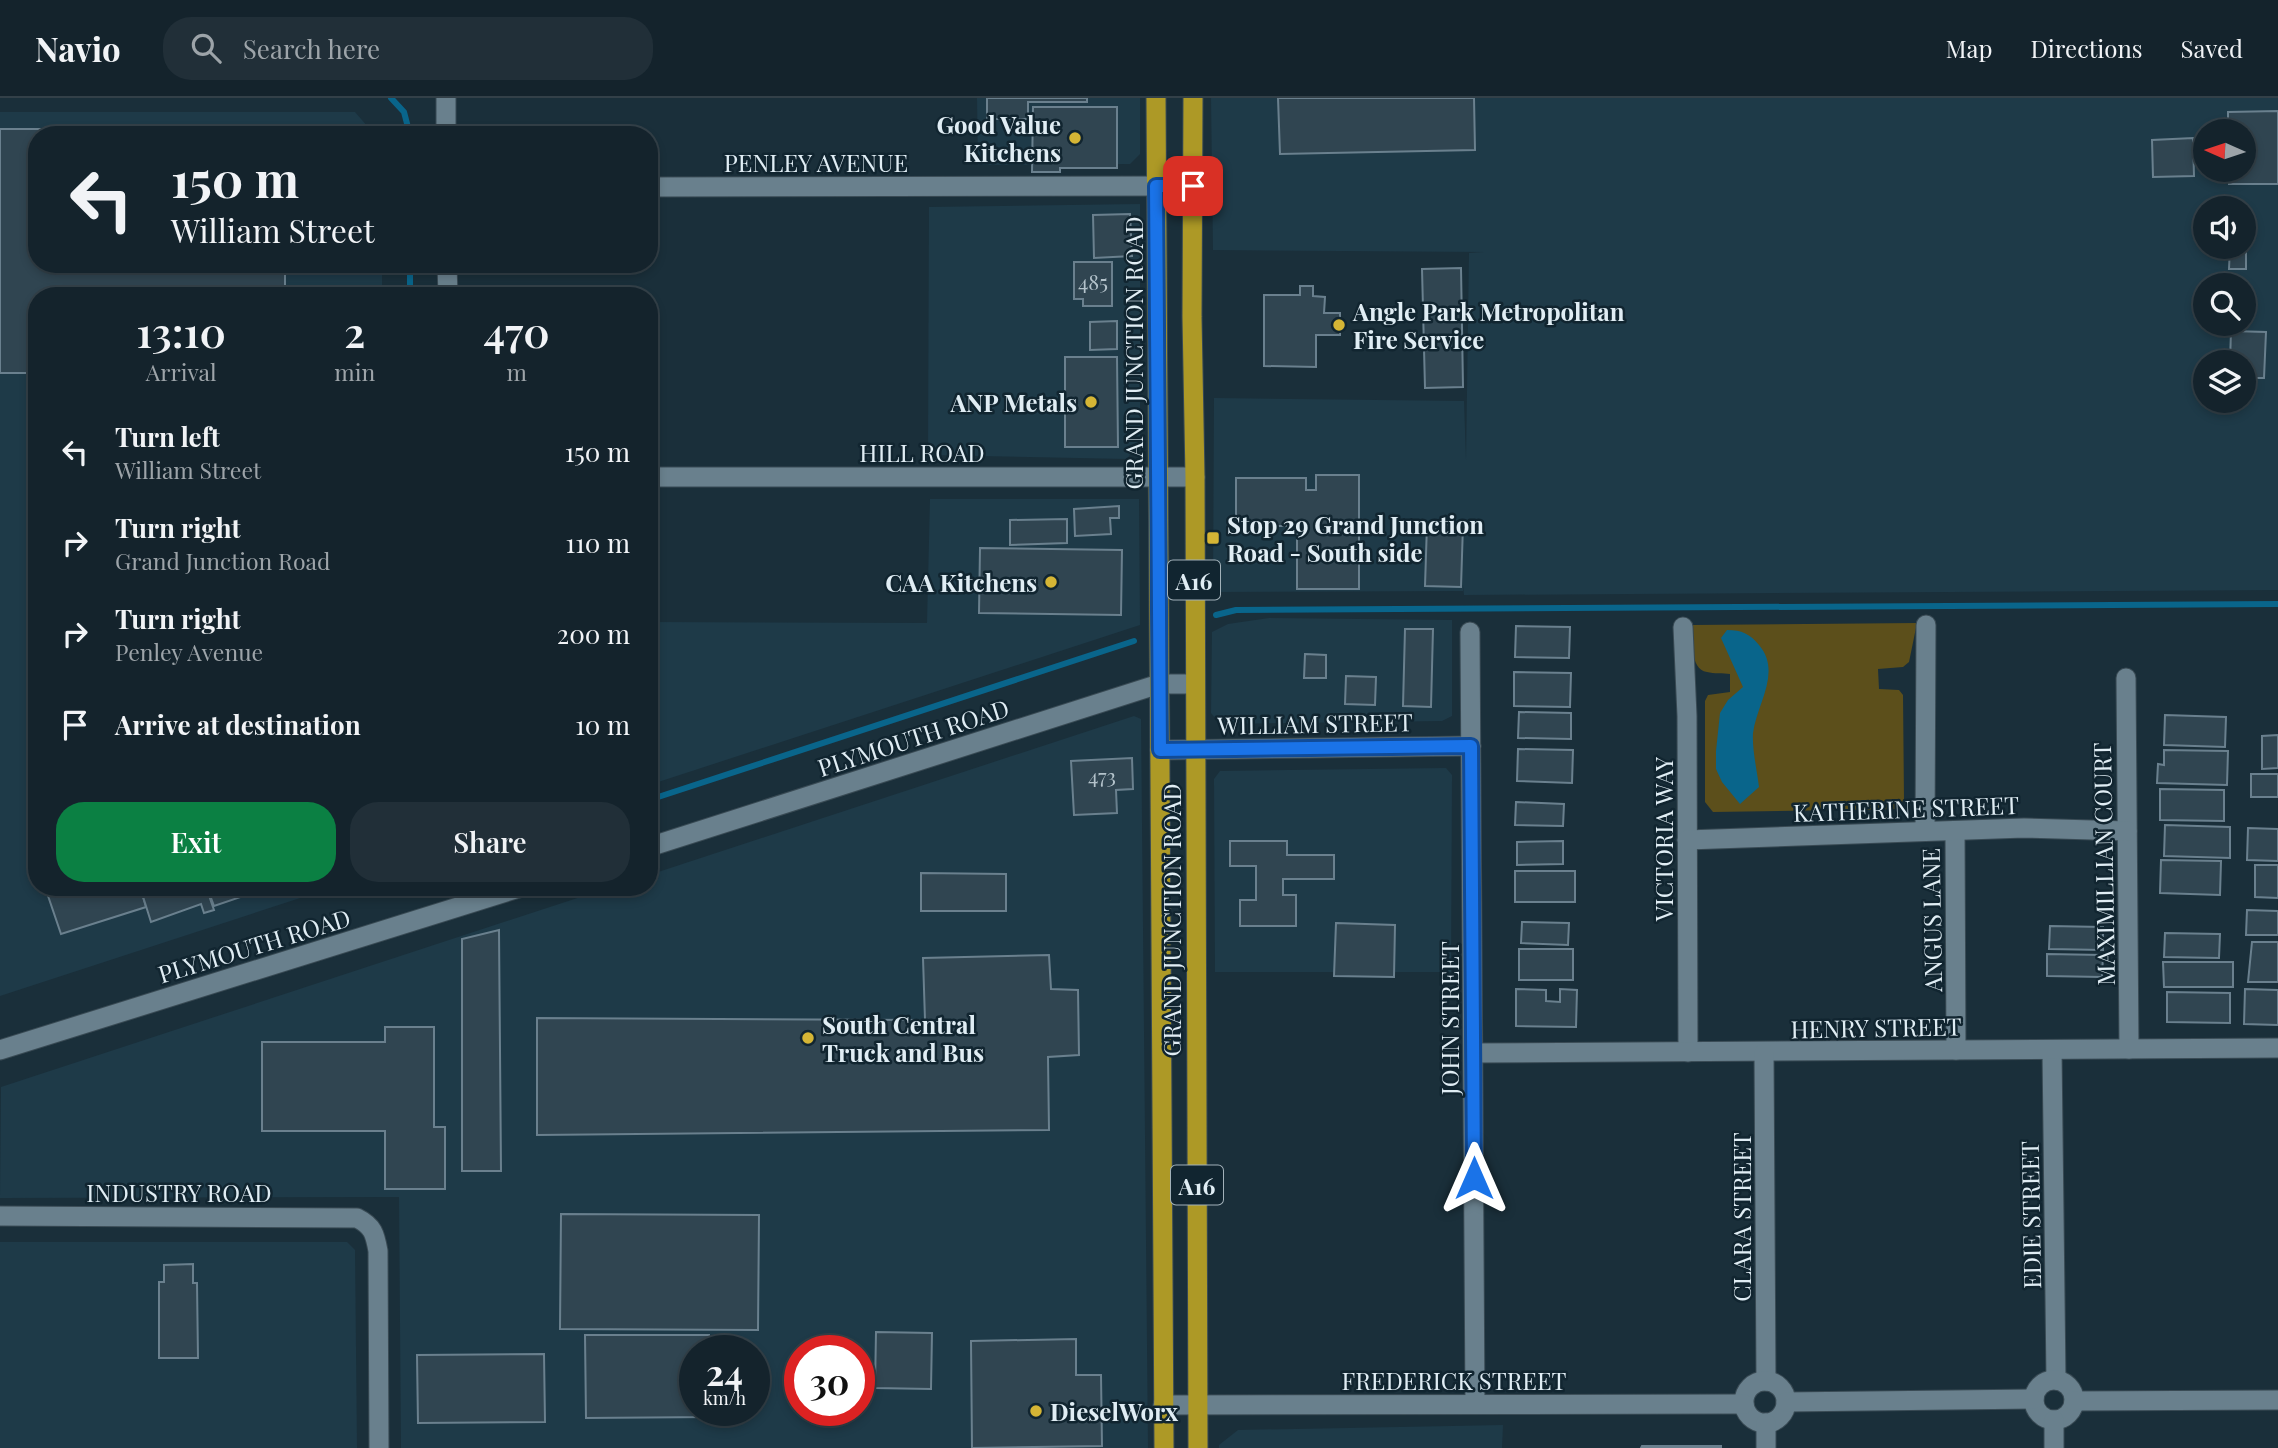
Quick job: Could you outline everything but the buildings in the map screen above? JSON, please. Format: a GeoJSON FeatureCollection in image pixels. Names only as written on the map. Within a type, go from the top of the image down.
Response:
{"type":"FeatureCollection","features":[{"type":"Feature","properties":{"kind":"highway","name":"GRAND JUNCTION ROAD"},"geometry":{"type":"LineString","coordinates":[[1156,98],[1164,1448]]}},
{"type":"Feature","properties":{"kind":"highway","name":"GRAND JUNCTION ROAD"},"geometry":{"type":"LineString","coordinates":[[1193,98],[1198,1448]]}},
{"type":"Feature","properties":{"kind":"highway"},"geometry":{"type":"LineString","coordinates":[[1161,965],[1196,964]]}},
{"type":"Feature","properties":{"kind":"street"},"geometry":{"type":"LineString","coordinates":[[446,98],[446,126]]}},
{"type":"Feature","properties":{"kind":"street","name":"PENLEY AVENUE"},"geometry":{"type":"LineString","coordinates":[[658,187],[1193,186]]}},
{"type":"Feature","properties":{"kind":"street","name":"HILL ROAD"},"geometry":{"type":"LineString","coordinates":[[658,477],[1195,477]]}},
{"type":"Feature","properties":{"kind":"street"},"geometry":{"type":"LineString","coordinates":[[1925,831],[1926,625]]}},
{"type":"Feature","properties":{"kind":"street","name":"VICTORIA WAY"},"geometry":{"type":"LineString","coordinates":[[1682,627],[1687,716],[1688,1052]]}},
{"type":"Feature","properties":{"kind":"street","name":"JOHN STREET"},"geometry":{"type":"LineString","coordinates":[[1470,632],[1475,1404]]}},
{"type":"Feature","properties":{"kind":"street","name":"MAXIMILLIAN COURT"},"geometry":{"type":"LineString","coordinates":[[2126,678],[2129,1049]]}},
{"type":"Feature","properties":{"kind":"street","name":"PLYMOUTH ROAD"},"geometry":{"type":"LineString","coordinates":[[658,844],[1159,684],[1194,684]]}},
{"type":"Feature","properties":{"kind":"street","name":"WILLIAM STREET"},"geometry":{"type":"LineString","coordinates":[[1160,750],[1471,746]]}},
{"type":"Feature","properties":{"kind":"street","name":"KATHERINE STREET"},"geometry":{"type":"LineString","coordinates":[[1687,841],[2024,828],[2127,831]]}},
{"type":"Feature","properties":{"kind":"street","name":"ANGUS LANE"},"geometry":{"type":"LineString","coordinates":[[1955,831],[1956,1050]]}},
{"type":"Feature","properties":{"kind":"street","name":"PLYMOUTH ROAD"},"geometry":{"type":"LineString","coordinates":[[0,1050],[493,896]]}},
{"type":"Feature","properties":{"kind":"street","name":"HENRY STREET"},"geometry":{"type":"LineString","coordinates":[[1474,1053],[2278,1048]]}},
{"type":"Feature","properties":{"kind":"street","name":"EDIE STREET"},"geometry":{"type":"LineString","coordinates":[[2052,1050],[2056,1380]]}},
{"type":"Feature","properties":{"kind":"street","name":"CLARA STREET"},"geometry":{"type":"LineString","coordinates":[[1764,1053],[1766,1381]]}},
{"type":"Feature","properties":{"kind":"street","name":"INDUSTRY ROAD"},"geometry":{"type":"LineString","coordinates":[[0,1216],[357,1218],[370,1224],[378,1251],[379,1448]]}},
{"type":"Feature","properties":{"kind":"street"},"geometry":{"type":"LineString","coordinates":[[2056,1380],[2069,1387],[2074,1401],[2067,1415],[2054,1420],[2040,1414],[2034,1399],[2042,1384],[2056,1380]]}},
{"type":"Feature","properties":{"kind":"street"},"geometry":{"type":"LineString","coordinates":[[1766,1381],[1780,1386],[1786,1402],[1780,1417],[1766,1423],[1752,1419],[1744,1404],[1750,1387],[1766,1381]]}},
{"type":"Feature","properties":{"kind":"street"},"geometry":{"type":"LineString","coordinates":[[1786,1402],[2034,1399]]}},
{"type":"Feature","properties":{"kind":"street"},"geometry":{"type":"LineString","coordinates":[[2074,1401],[2278,1400]]}},
{"type":"Feature","properties":{"kind":"street","name":"FREDERICK STREET"},"geometry":{"type":"LineString","coordinates":[[1163,1405],[1744,1404]]}},
{"type":"Feature","properties":{"kind":"street"},"geometry":{"type":"LineString","coordinates":[[2054,1420],[2054,1448]]}},
{"type":"Feature","properties":{"kind":"street"},"geometry":{"type":"LineString","coordinates":[[1766,1423],[1766,1448]]}},
{"type":"Feature","properties":{"kind":"shaded area"},"geometry":{"type":"Polygon","coordinates":[[[977,98],[1140,98],[1140,154],[1130,164],[978,165],[977,98]]]}},
{"type":"Feature","properties":{"kind":"shaded area"},"geometry":{"type":"Polygon","coordinates":[[[1211,98],[2278,98],[2278,590],[1464,595],[1463,585],[1463,591],[1213,592],[1214,398],[1464,401],[1466,460],[1469,253],[1484,252],[1213,250],[1211,98]]]}},
{"type":"Feature","properties":{"kind":"shaded area"},"geometry":{"type":"Polygon","coordinates":[[[0,112],[355,112],[367,126],[28,126],[28,273],[382,273],[382,287],[28,287],[28,896],[306,896],[0,996],[0,112]]]}},
{"type":"Feature","properties":{"kind":"shaded area"},"geometry":{"type":"Polygon","coordinates":[[[1140,204],[1140,440],[1127,459],[928,455],[929,207],[1140,204]]]}},
{"type":"Feature","properties":{"kind":"shaded area"},"geometry":{"type":"Polygon","coordinates":[[[930,499],[1139,499],[1140,625],[658,782],[658,622],[927,623],[930,499]]]}},
{"type":"Feature","properties":{"kind":"shaded area"},"geometry":{"type":"Polygon","coordinates":[[[1269,618],[1452,620],[1452,716],[1442,721],[1220,724],[1211,713],[1212,632],[1228,624],[1269,618]]]}},
{"type":"Feature","properties":{"kind":"shaded area"},"geometry":{"type":"Polygon","coordinates":[[[1917,623],[1909,662],[1903,667],[1878,669],[1879,689],[1899,690],[1903,695],[1904,800],[1896,809],[1713,812],[1705,802],[1705,701],[1708,695],[1730,692],[1730,674],[1707,672],[1697,665],[1693,653],[1692,625],[1917,623]]]}},
{"type":"Feature","properties":{"kind":"shaded area"},"geometry":{"type":"Polygon","coordinates":[[[1134,716],[1141,719],[1148,1448],[401,1448],[399,1197],[0,1198],[1,1087],[584,896],[658,896],[658,872],[1134,716]]]}},
{"type":"Feature","properties":{"kind":"shaded area"},"geometry":{"type":"Polygon","coordinates":[[[1446,768],[1452,775],[1451,972],[1215,972],[1214,779],[1220,771],[1446,768]]]}},
{"type":"Feature","properties":{"kind":"shaded area"},"geometry":{"type":"Polygon","coordinates":[[[0,1242],[347,1242],[355,1250],[357,1448],[0,1448],[0,1242]]]}},
{"type":"Feature","properties":{"kind":"shaded area"},"geometry":{"type":"Polygon","coordinates":[[[1503,1425],[1502,1448],[1219,1448],[1219,1445],[1238,1430],[1503,1425]]]}},
{"type":"Feature","properties":{"kind":"water"},"geometry":{"type":"Polygon","coordinates":[[[1727,630],[1745,633],[1752,638],[1766,655],[1768,666],[1766,688],[1753,733],[1759,787],[1740,804],[1722,782],[1716,769],[1720,713],[1728,700],[1743,687],[1721,638],[1727,630]]]}},
{"type":"Feature","properties":{"kind":"waterway"},"geometry":{"type":"LineString","coordinates":[[391,98],[404,112],[408,126]]}},
{"type":"Feature","properties":{"kind":"waterway"},"geometry":{"type":"LineString","coordinates":[[410,273],[410,287]]}},
{"type":"Feature","properties":{"kind":"waterway"},"geometry":{"type":"LineString","coordinates":[[1216,615],[1236,610],[2278,604]]}},
{"type":"Feature","properties":{"kind":"waterway"},"geometry":{"type":"LineString","coordinates":[[658,797],[1134,641]]}},
{"type":"Feature","properties":{"kind":"place","name":"Good Value Kitchens"},"geometry":{"type":"Point","coordinates":[1075,138]}},
{"type":"Feature","properties":{"kind":"place","name":"Angle Park Metropolitan Fire Service"},"geometry":{"type":"Point","coordinates":[1339,325]}},
{"type":"Feature","properties":{"kind":"place","name":"ANP Metals"},"geometry":{"type":"Point","coordinates":[1091,402]}},
{"type":"Feature","properties":{"kind":"place","name":"Stop 29 Grand Junction Road - South side"},"geometry":{"type":"Point","coordinates":[1213,538]}},
{"type":"Feature","properties":{"kind":"place","name":"CAA Kitchens"},"geometry":{"type":"Point","coordinates":[1051,582]}},
{"type":"Feature","properties":{"kind":"place","name":"South Central Truck and Bus"},"geometry":{"type":"Point","coordinates":[808,1038]}},
{"type":"Feature","properties":{"kind":"place","name":"DieselWorx"},"geometry":{"type":"Point","coordinates":[1036,1411]}},
{"type":"Feature","properties":{"kind":"route"},"geometry":{"type":"LineString","coordinates":[[1193,186],[1156,186],[1160,750],[1471,746],[1474,1178]]}}]}
